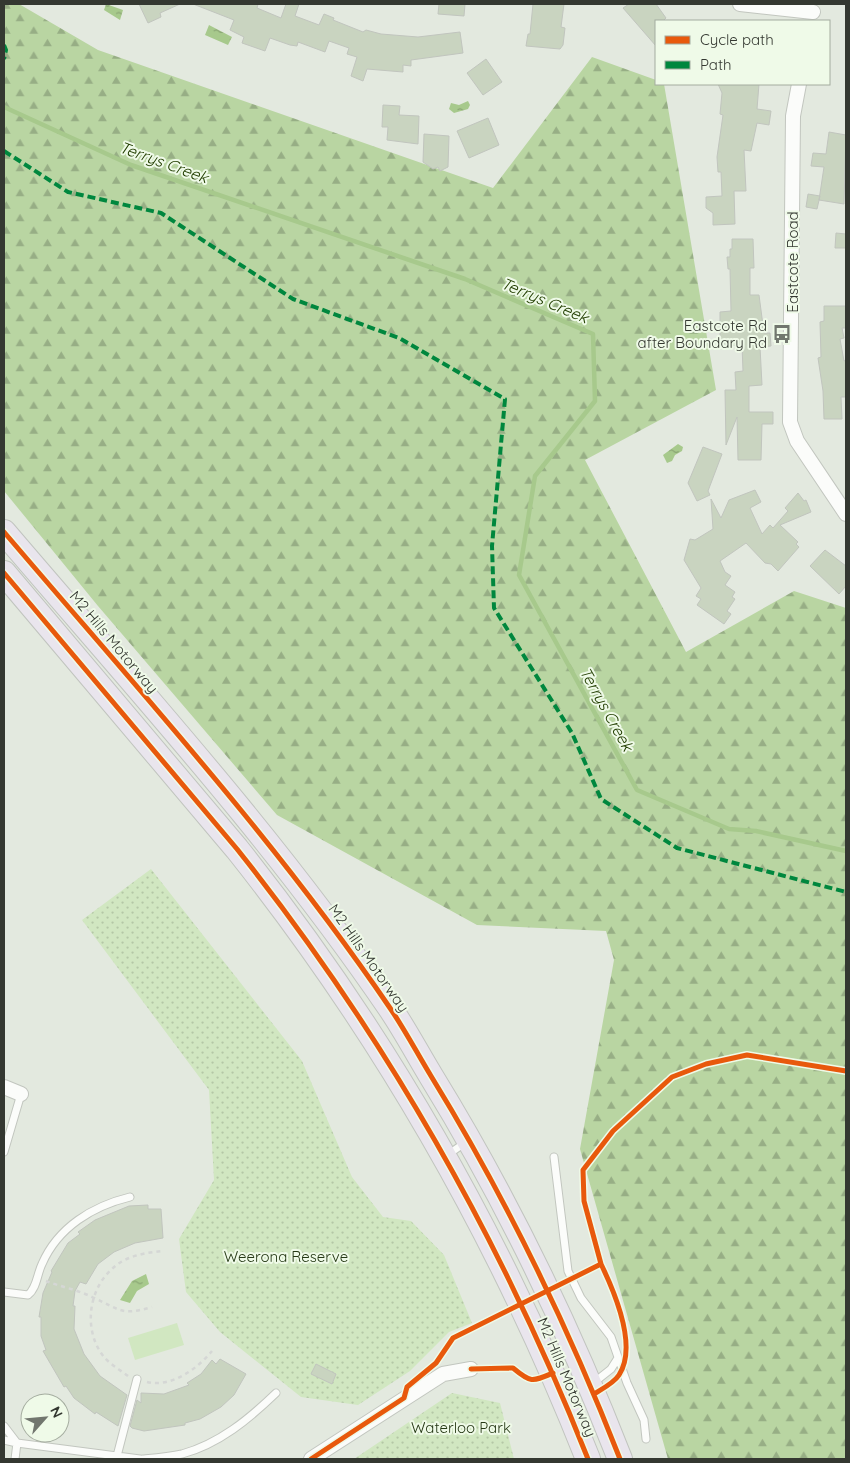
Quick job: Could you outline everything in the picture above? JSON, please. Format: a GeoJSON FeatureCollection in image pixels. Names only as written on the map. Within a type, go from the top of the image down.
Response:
{"type":"FeatureCollection","features":[{"type":"Feature","properties":{"kind":"highway","name":"M2 Hills Motorway"},"geometry":{"type":"LineString","coordinates":[[4,532],[289,870],[392,1010],[471,1139],[550,1294],[620,1459]]}},
{"type":"Feature","properties":{"kind":"highway","name":"M2 Hills Motorway"},"geometry":{"type":"LineString","coordinates":[[4,573],[266,886],[366,1025],[445,1157],[490,1238],[553,1373],[588,1459]]}},
{"type":"Feature","properties":{"kind":"street"},"geometry":{"type":"LineString","coordinates":[[740,4],[813,12]]}},
{"type":"Feature","properties":{"kind":"street","name":"Eastcote Road"},"geometry":{"type":"LineString","coordinates":[[799,85],[793,116],[790,422],[797,441],[846,514]]}},
{"type":"Feature","properties":{"kind":"street"},"geometry":{"type":"LineString","coordinates":[[4,1087],[21,1094]]}},
{"type":"Feature","properties":{"kind":"street"},"geometry":{"type":"LineString","coordinates":[[311,1459],[443,1374],[471,1369]]}},
{"type":"Feature","properties":{"kind":"lane"},"geometry":{"type":"LineString","coordinates":[[4,1152],[21,1094]]}},
{"type":"Feature","properties":{"kind":"lane"},"geometry":{"type":"LineString","coordinates":[[445,1157],[471,1139]]}},
{"type":"Feature","properties":{"kind":"lane"},"geometry":{"type":"LineString","coordinates":[[554,1157],[568,1270],[581,1298],[611,1337],[644,1420],[646,1439]]}},
{"type":"Feature","properties":{"kind":"lane"},"geometry":{"type":"LineString","coordinates":[[4,1292],[28,1295],[32,1292],[42,1264],[55,1242],[78,1219],[106,1203],[130,1197]]}},
{"type":"Feature","properties":{"kind":"lane"},"geometry":{"type":"LineString","coordinates":[[590,1385],[611,1369],[618,1358]]}},
{"type":"Feature","properties":{"kind":"lane"},"geometry":{"type":"LineString","coordinates":[[117,1456],[137,1379]]}},
{"type":"Feature","properties":{"kind":"lane"},"geometry":{"type":"LineString","coordinates":[[4,1440],[141,1459],[182,1454],[214,1441],[246,1421],[276,1393]]}},
{"type":"Feature","properties":{"kind":"lane"},"geometry":{"type":"LineString","coordinates":[[4,1426],[17,1443],[15,1459]]}},
{"type":"Feature","properties":{"kind":"path"},"geometry":{"type":"LineString","coordinates":[[162,1251],[142,1253],[112,1268],[101,1282],[91,1308],[91,1325],[95,1342],[104,1357],[118,1370],[137,1379],[152,1383],[170,1381],[187,1374],[201,1364],[212,1351]]}},
{"type":"Feature","properties":{"kind":"path"},"geometry":{"type":"LineString","coordinates":[[37,1278],[94,1297],[116,1311],[135,1312],[152,1308]]}},
{"type":"Feature","properties":{"kind":"green space"},"geometry":{"type":"Polygon","coordinates":[[[4,4],[19,4],[98,50],[493,188],[592,57],[655,80],[655,85],[664,85],[716,390],[585,460],[686,652],[794,591],[846,608],[846,1459],[668,1459],[580,1149],[614,960],[606,931],[477,925],[277,815],[98,606],[4,491],[4,4]]]}},
{"type":"Feature","properties":{"kind":"green space","name":"Weerona Reserve"},"geometry":{"type":"Polygon","coordinates":[[[151,869],[302,1061],[352,1177],[383,1217],[411,1221],[444,1255],[472,1323],[449,1332],[410,1371],[358,1405],[301,1397],[220,1332],[186,1292],[179,1239],[214,1180],[209,1090],[82,920],[151,869]]]}},
{"type":"Feature","properties":{"kind":"green space"},"geometry":{"type":"Polygon","coordinates":[[[177,1323],[184,1345],[135,1360],[128,1338],[177,1323]]]}},
{"type":"Feature","properties":{"kind":"green space","name":"Waterloo Park"},"geometry":{"type":"Polygon","coordinates":[[[452,1393],[500,1403],[514,1459],[354,1459],[452,1393]]]}},
{"type":"Feature","properties":{"kind":"water"},"geometry":{"type":"Polygon","coordinates":[[[106,4],[123,10],[120,20],[104,10],[106,4]]]}},
{"type":"Feature","properties":{"kind":"water"},"geometry":{"type":"Polygon","coordinates":[[[209,25],[232,37],[228,45],[205,35],[209,25]]]}},
{"type":"Feature","properties":{"kind":"water"},"geometry":{"type":"Polygon","coordinates":[[[468,101],[470,105],[468,109],[454,113],[449,109],[451,103],[459,105],[468,101]]]}},
{"type":"Feature","properties":{"kind":"water"},"geometry":{"type":"Polygon","coordinates":[[[678,444],[683,447],[682,451],[675,455],[672,461],[667,463],[663,455],[678,444]]]}},
{"type":"Feature","properties":{"kind":"water"},"geometry":{"type":"Polygon","coordinates":[[[146,1274],[149,1284],[137,1291],[130,1303],[120,1300],[132,1281],[146,1274]]]}},
{"type":"Feature","properties":{"kind":"building"},"geometry":{"type":"Polygon","coordinates":[[[139,4],[180,4],[160,13],[161,17],[148,23],[139,4]]]}},
{"type":"Feature","properties":{"kind":"building"},"geometry":{"type":"Polygon","coordinates":[[[193,4],[258,4],[257,8],[281,18],[286,4],[299,4],[295,16],[319,25],[324,14],[334,18],[333,20],[363,32],[366,30],[381,34],[418,37],[460,32],[463,53],[411,60],[411,66],[403,65],[403,72],[367,69],[363,81],[351,76],[357,57],[347,54],[349,48],[329,41],[325,52],[298,42],[297,46],[290,45],[270,38],[265,51],[242,43],[244,37],[230,30],[234,20],[193,4]]]}},
{"type":"Feature","properties":{"kind":"building"},"geometry":{"type":"Polygon","coordinates":[[[439,4],[465,4],[464,16],[438,14],[439,4]]]}},
{"type":"Feature","properties":{"kind":"building"},"geometry":{"type":"Polygon","coordinates":[[[533,4],[564,4],[561,27],[565,28],[563,45],[560,49],[526,46],[528,34],[530,34],[533,4]]]}},
{"type":"Feature","properties":{"kind":"building"},"geometry":{"type":"Polygon","coordinates":[[[629,4],[656,4],[666,18],[664,20],[655,20],[655,45],[623,8],[629,4]]]}},
{"type":"Feature","properties":{"kind":"building"},"geometry":{"type":"Polygon","coordinates":[[[486,59],[502,82],[483,95],[467,73],[486,59]]]}},
{"type":"Feature","properties":{"kind":"building"},"geometry":{"type":"Polygon","coordinates":[[[718,85],[759,85],[757,109],[771,111],[769,125],[757,123],[751,151],[744,150],[746,191],[734,191],[735,224],[713,225],[713,213],[706,208],[706,197],[722,196],[721,172],[718,172],[717,157],[723,115],[720,114],[722,93],[718,85]]]}},
{"type":"Feature","properties":{"kind":"building"},"geometry":{"type":"Polygon","coordinates":[[[383,105],[400,106],[399,115],[419,116],[418,144],[387,140],[388,127],[382,127],[383,105]]]}},
{"type":"Feature","properties":{"kind":"building"},"geometry":{"type":"Polygon","coordinates":[[[488,118],[499,145],[469,158],[457,131],[488,118]]]}},
{"type":"Feature","properties":{"kind":"building"},"geometry":{"type":"Polygon","coordinates":[[[829,132],[846,135],[844,204],[819,200],[824,167],[811,166],[813,153],[826,154],[829,132]]]}},
{"type":"Feature","properties":{"kind":"building"},"geometry":{"type":"Polygon","coordinates":[[[424,134],[449,136],[448,167],[440,171],[438,167],[433,169],[423,162],[424,134]]]}},
{"type":"Feature","properties":{"kind":"building"},"geometry":{"type":"Polygon","coordinates":[[[808,194],[820,196],[817,209],[806,207],[808,194]]]}},
{"type":"Feature","properties":{"kind":"building"},"geometry":{"type":"Polygon","coordinates":[[[836,233],[846,234],[846,248],[835,248],[836,233]]]}},
{"type":"Feature","properties":{"kind":"building"},"geometry":{"type":"Polygon","coordinates":[[[732,239],[753,239],[754,268],[750,268],[750,295],[759,295],[764,333],[770,333],[771,346],[760,347],[762,385],[749,386],[749,412],[773,412],[773,424],[762,424],[761,460],[738,460],[737,417],[726,445],[725,390],[736,390],[735,372],[743,371],[742,345],[726,346],[720,338],[720,312],[731,311],[730,269],[728,269],[727,257],[730,257],[732,239]]]}},
{"type":"Feature","properties":{"kind":"building"},"geometry":{"type":"Polygon","coordinates":[[[824,306],[846,306],[846,328],[842,328],[844,338],[840,339],[844,361],[846,360],[846,397],[841,397],[842,419],[824,419],[823,391],[818,358],[821,357],[820,322],[824,321],[824,306]]]}},
{"type":"Feature","properties":{"kind":"building"},"geometry":{"type":"Polygon","coordinates":[[[703,447],[722,454],[708,491],[710,495],[697,501],[688,483],[703,447]]]}},
{"type":"Feature","properties":{"kind":"building"},"geometry":{"type":"Polygon","coordinates":[[[755,490],[761,502],[750,508],[762,534],[770,525],[773,528],[788,511],[785,508],[798,493],[804,501],[806,500],[811,512],[780,525],[798,542],[796,544],[799,547],[778,571],[771,564],[765,563],[746,543],[720,561],[725,572],[731,576],[725,585],[735,592],[732,597],[735,599],[727,611],[731,614],[724,624],[697,605],[701,599],[696,596],[701,588],[684,560],[690,539],[695,540],[713,529],[711,499],[721,518],[729,500],[755,490]]]}},
{"type":"Feature","properties":{"kind":"building"},"geometry":{"type":"Polygon","coordinates":[[[825,550],[846,566],[846,586],[839,594],[810,566],[825,550]]]}},
{"type":"Feature","properties":{"kind":"building"},"geometry":{"type":"Polygon","coordinates":[[[148,1205],[148,1209],[161,1209],[163,1238],[135,1243],[114,1252],[98,1264],[86,1284],[80,1282],[75,1291],[73,1306],[75,1306],[74,1329],[84,1354],[100,1376],[127,1395],[118,1426],[96,1412],[95,1414],[74,1398],[66,1386],[64,1387],[43,1351],[46,1350],[41,1336],[41,1317],[39,1317],[43,1293],[51,1271],[68,1243],[80,1234],[78,1232],[95,1220],[129,1206],[148,1205]]]}},
{"type":"Feature","properties":{"kind":"building"},"geometry":{"type":"Polygon","coordinates":[[[220,1359],[246,1374],[234,1395],[221,1407],[200,1419],[185,1423],[185,1425],[144,1431],[130,1426],[137,1400],[141,1403],[141,1393],[164,1394],[189,1385],[187,1383],[201,1374],[212,1360],[216,1364],[220,1359]]]}},
{"type":"Feature","properties":{"kind":"building"},"geometry":{"type":"Polygon","coordinates":[[[316,1364],[336,1374],[332,1384],[311,1374],[316,1364]]]}},
{"type":"Feature","properties":{"kind":"waterway","name":"Terrys Creek"},"geometry":{"type":"LineString","coordinates":[[4,107],[131,165],[465,279],[593,334],[595,401],[535,476],[519,575],[637,790],[729,829],[756,831],[846,851]]}},
{"type":"Feature","properties":{"kind":"marked path"},"geometry":{"type":"LineString","coordinates":[[4,45],[6,50],[4,59]]}},
{"type":"Feature","properties":{"kind":"marked path"},"geometry":{"type":"LineString","coordinates":[[4,151],[68,192],[161,213],[293,299],[399,338],[505,399],[492,546],[494,608],[572,733],[601,799],[677,848],[846,892]]}},
{"type":"Feature","properties":{"kind":"cycle path"},"geometry":{"type":"LineString","coordinates":[[4,532],[154,706],[252,824],[346,945],[390,1008],[459,1122],[534,1263],[579,1360],[620,1459]]}},
{"type":"Feature","properties":{"kind":"cycle path"},"geometry":{"type":"LineString","coordinates":[[4,573],[237,849],[291,920],[342,992],[390,1066],[478,1218],[554,1377],[588,1459]]}},
{"type":"Feature","properties":{"kind":"cycle path"},"geometry":{"type":"LineString","coordinates":[[311,1459],[404,1398],[407,1387],[436,1363],[453,1338],[601,1264],[584,1201],[583,1170],[613,1131],[672,1077],[706,1064],[747,1055],[846,1071]]}},
{"type":"Feature","properties":{"kind":"cycle path"},"geometry":{"type":"LineString","coordinates":[[594,1394],[617,1378],[624,1363],[626,1350],[625,1335],[618,1304],[601,1264]]}},
{"type":"Feature","properties":{"kind":"cycle path"},"geometry":{"type":"LineString","coordinates":[[471,1369],[513,1368],[532,1380],[553,1373]]}},
{"type":"Feature","properties":{"kind":"place","name":"Eastcote Rd after Boundary Rd"},"geometry":{"type":"Point","coordinates":[782,334]}}]}
